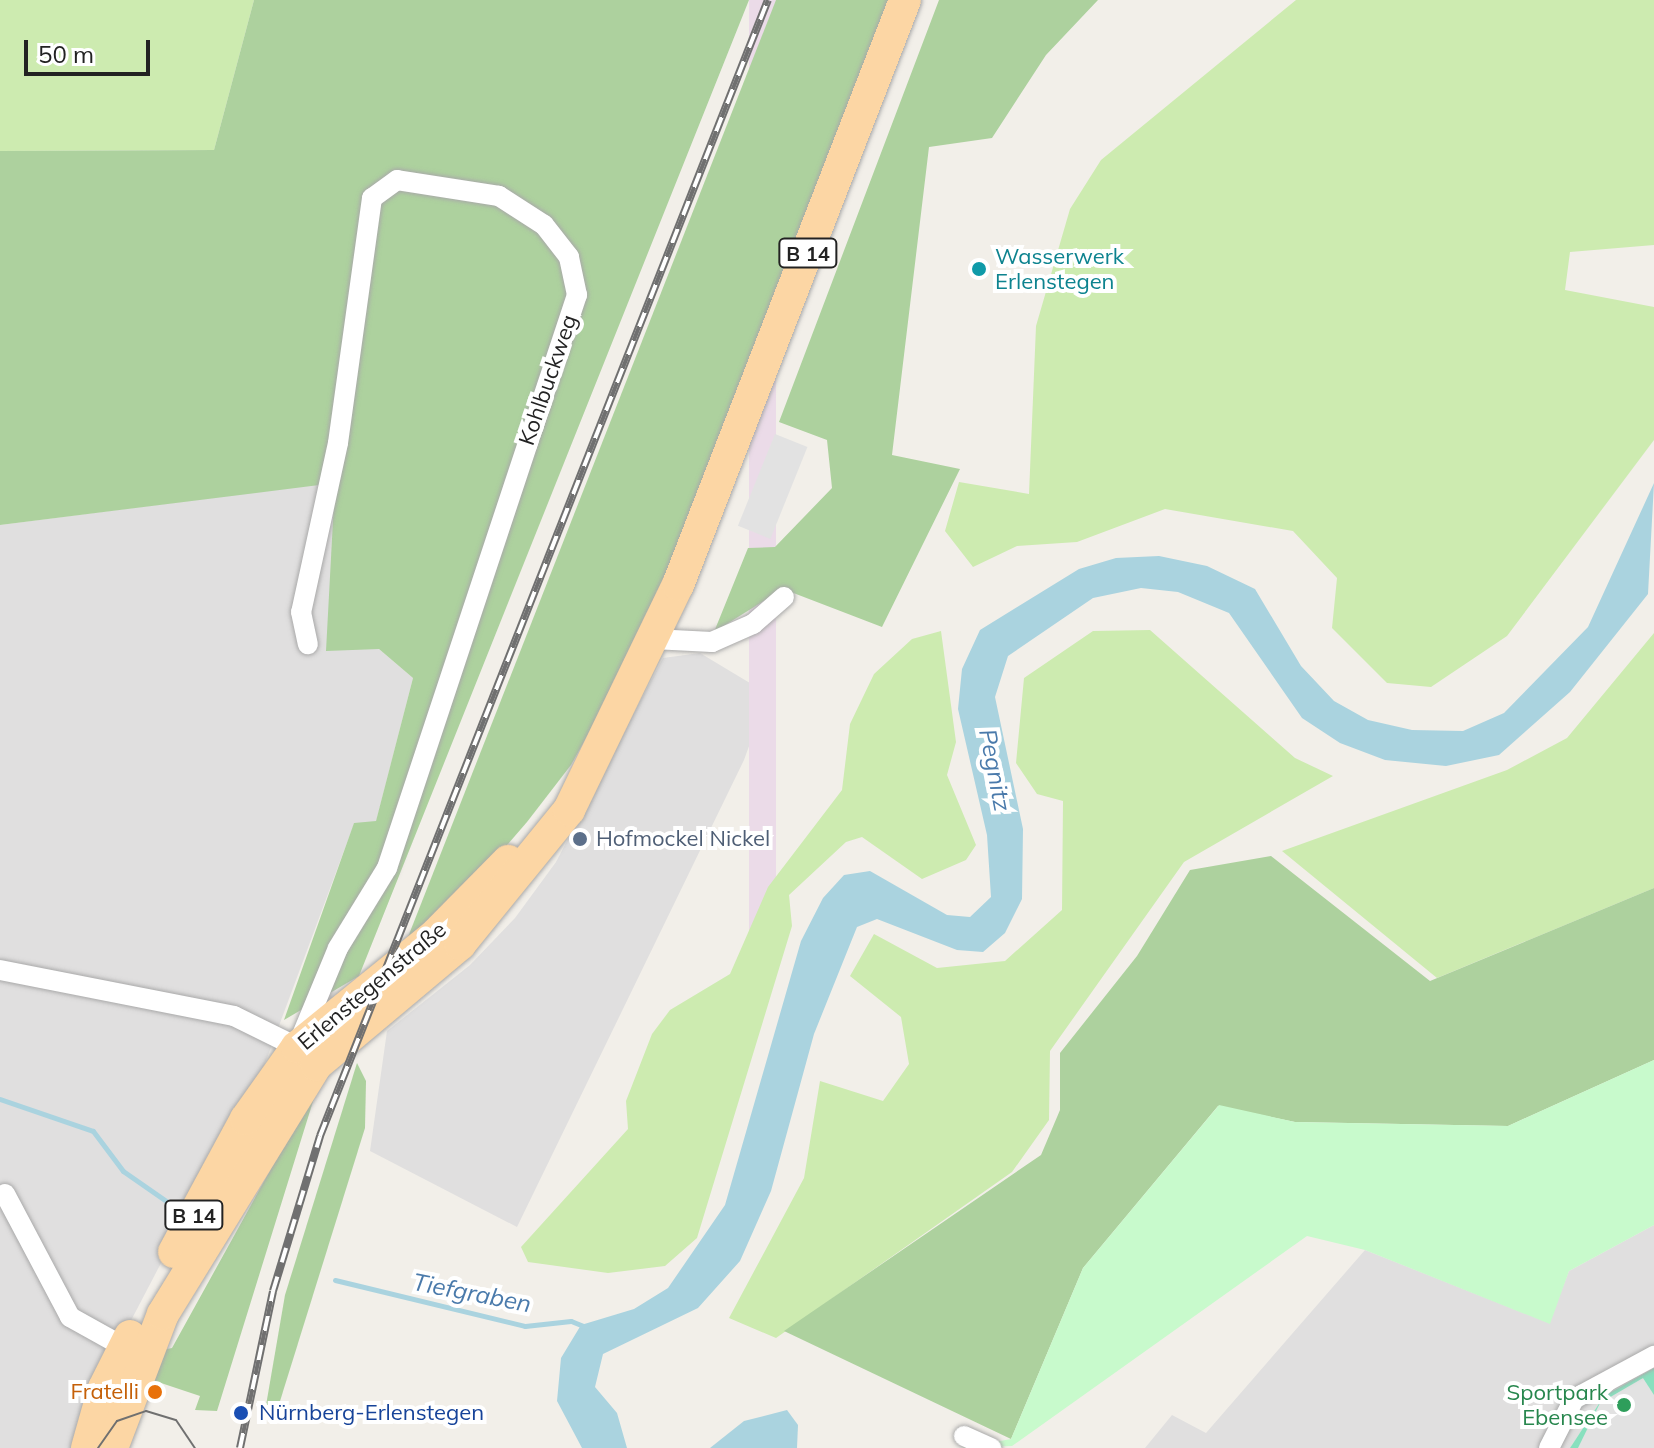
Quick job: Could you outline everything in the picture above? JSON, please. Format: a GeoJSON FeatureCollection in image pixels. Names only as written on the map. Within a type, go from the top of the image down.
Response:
{"type":"FeatureCollection","features":[{"type":"Feature","properties":{"kind":"main road","name":"Erlenstegenstraße"},"geometry":{"type":"LineString","coordinates":[[87,1448],[132,1352],[182,1259],[307,1056],[460,944],[509,875],[569,810],[588,764],[678,585],[905,0]]}},
{"type":"Feature","properties":{"kind":"main road","name":"Erlenstegenstraße"},"geometry":{"type":"LineString","coordinates":[[112,1448],[132,1352]]}},
{"type":"Feature","properties":{"kind":"street","name":"Kohlbuckweg"},"geometry":{"type":"LineString","coordinates":[[307,1056],[338,948],[392,855],[577,295],[569,257],[544,225],[499,196],[397,180],[372,198],[338,443],[301,612],[308,644]]}},
{"type":"Feature","properties":{"kind":"street"},"geometry":{"type":"LineString","coordinates":[[653,639],[712,642],[753,624],[784,597]]}},
{"type":"Feature","properties":{"kind":"street"},"geometry":{"type":"LineString","coordinates":[[0,970],[234,1016],[307,1056]]}},
{"type":"Feature","properties":{"kind":"street"},"geometry":{"type":"LineString","coordinates":[[5,1194],[70,1317],[132,1352]]}},
{"type":"Feature","properties":{"kind":"street"},"geometry":{"type":"LineString","coordinates":[[1549,1448],[1574,1399],[1654,1356]]}},
{"type":"Feature","properties":{"kind":"street"},"geometry":{"type":"LineString","coordinates":[[964,1436],[991,1448]]}},
{"type":"Feature","properties":{"kind":"shaded area"},"geometry":{"type":"Polygon","coordinates":[[[749,0],[776,0],[776,954],[749,954],[749,0]]]}},
{"type":"Feature","properties":{"kind":"shaded area"},"geometry":{"type":"Polygon","coordinates":[[[775,434],[807,447],[770,539],[738,526],[775,434]]]}},
{"type":"Feature","properties":{"kind":"shaded area"},"geometry":{"type":"Polygon","coordinates":[[[335,482],[379,649],[413,678],[376,822],[354,824],[264,1066],[125,1332],[81,1448],[0,1448],[0,525],[335,482]]]}},
{"type":"Feature","properties":{"kind":"shaded area"},"geometry":{"type":"Polygon","coordinates":[[[700,653],[768,694],[744,760],[517,1227],[370,1151],[387,1031],[470,965],[515,918],[556,862],[663,658],[700,653]]]}},
{"type":"Feature","properties":{"kind":"shaded area"},"geometry":{"type":"Polygon","coordinates":[[[1654,1225],[1654,1368],[1604,1396],[1570,1448],[1145,1448],[1172,1415],[1206,1433],[1365,1250],[1549,1323],[1569,1271],[1654,1225]]]}},
{"type":"Feature","properties":{"kind":"shaded area","name":"Sportpark Ebensee"},"geometry":{"type":"Polygon","coordinates":[[[1643,1378],[1654,1395],[1654,1448],[1578,1448],[1600,1403],[1643,1378]]]}},
{"type":"Feature","properties":{"kind":"green space"},"geometry":{"type":"Polygon","coordinates":[[[0,0],[254,0],[214,150],[0,151],[0,0]]]}},
{"type":"Feature","properties":{"kind":"green space"},"geometry":{"type":"Polygon","coordinates":[[[254,0],[749,0],[359,976],[284,1020],[354,823],[376,821],[413,678],[379,649],[326,651],[335,483],[0,525],[0,151],[214,150],[254,0]]]}},
{"type":"Feature","properties":{"kind":"green space"},"geometry":{"type":"Polygon","coordinates":[[[776,0],[889,0],[651,622],[571,765],[476,881],[408,937],[776,0]]]}},
{"type":"Feature","properties":{"kind":"green space"},"geometry":{"type":"Polygon","coordinates":[[[939,0],[1098,0],[1046,55],[992,138],[929,147],[892,455],[960,469],[882,627],[783,589],[714,632],[748,548],[775,547],[832,488],[827,440],[779,422],[939,0]]]}},
{"type":"Feature","properties":{"kind":"green space"},"geometry":{"type":"Polygon","coordinates":[[[1296,0],[1654,0],[1654,245],[1570,252],[1565,290],[1654,307],[1654,440],[1507,636],[1431,687],[1387,683],[1332,628],[1337,578],[1293,531],[1165,509],[1077,542],[1017,546],[973,567],[945,531],[959,482],[1029,494],[1036,326],[1070,209],[1101,160],[1296,0]]]}},
{"type":"Feature","properties":{"kind":"green space"},"geometry":{"type":"Polygon","coordinates":[[[1150,630],[1295,758],[1333,776],[1184,862],[1050,1051],[1049,1120],[1012,1172],[776,1338],[729,1318],[804,1178],[820,1081],[883,1101],[909,1064],[901,1017],[850,976],[874,934],[937,968],[1005,961],[1062,910],[1063,801],[1037,794],[1016,763],[1024,678],[1093,631],[1150,630]]]}},
{"type":"Feature","properties":{"kind":"green space"},"geometry":{"type":"Polygon","coordinates":[[[941,631],[956,742],[947,775],[976,845],[966,860],[922,879],[862,837],[846,842],[789,895],[792,926],[697,1238],[665,1266],[608,1273],[528,1262],[521,1247],[628,1129],[626,1101],[652,1034],[670,1010],[730,974],[768,887],[842,790],[850,724],[874,674],[912,639],[941,631]]]}},
{"type":"Feature","properties":{"kind":"green space"},"geometry":{"type":"Polygon","coordinates":[[[1654,633],[1654,888],[1437,978],[1282,851],[1507,770],[1567,738],[1654,633]]]}},
{"type":"Feature","properties":{"kind":"green space"},"geometry":{"type":"Polygon","coordinates":[[[1271,856],[1430,981],[1654,888],[1654,1060],[1508,1126],[1295,1122],[1218,1106],[1083,1268],[1011,1439],[784,1331],[1041,1155],[1060,1110],[1060,1053],[1137,956],[1190,870],[1271,856]]]}},
{"type":"Feature","properties":{"kind":"green space"},"geometry":{"type":"Polygon","coordinates":[[[1654,1060],[1654,1225],[1569,1271],[1550,1324],[1365,1250],[1307,1236],[1012,1446],[962,1448],[1011,1439],[1083,1268],[1219,1105],[1295,1122],[1508,1126],[1654,1060]]]}},
{"type":"Feature","properties":{"kind":"green space"},"geometry":{"type":"Polygon","coordinates":[[[357,1063],[366,1081],[365,1128],[276,1414],[264,1417],[285,1295],[357,1063]]]}},
{"type":"Feature","properties":{"kind":"green space"},"geometry":{"type":"Polygon","coordinates":[[[319,1082],[217,1411],[195,1410],[200,1396],[152,1380],[162,1350],[172,1348],[319,1082]]]}},
{"type":"Feature","properties":{"kind":"green space","name":"Sportpark Ebensee"},"geometry":{"type":"Polygon","coordinates":[[[1654,1368],[1654,1448],[1570,1448],[1604,1396],[1654,1368]]]}},
{"type":"Feature","properties":{"kind":"water","name":"Pegnitz"},"geometry":{"type":"Polygon","coordinates":[[[1654,483],[1648,594],[1570,692],[1499,755],[1446,766],[1385,760],[1340,743],[1302,718],[1229,613],[1178,592],[1141,588],[1093,598],[1008,656],[995,697],[1023,829],[1022,899],[1005,933],[983,952],[957,950],[877,919],[857,927],[814,1034],[771,1191],[740,1261],[698,1308],[603,1354],[595,1387],[617,1413],[627,1448],[582,1448],[557,1401],[561,1358],[581,1325],[634,1309],[668,1288],[725,1205],[801,941],[823,898],[844,875],[870,871],[947,915],[970,917],[991,897],[987,835],[958,709],[962,669],[980,630],[1079,569],[1116,558],[1159,556],[1207,566],[1255,589],[1301,666],[1334,701],[1368,720],[1412,730],[1463,731],[1504,713],[1588,627],[1654,483]]]}},
{"type":"Feature","properties":{"kind":"water"},"geometry":{"type":"Polygon","coordinates":[[[787,1410],[798,1425],[797,1448],[710,1448],[744,1421],[787,1410]]]}},
{"type":"Feature","properties":{"kind":"waterway","name":"Tiefgraben"},"geometry":{"type":"LineString","coordinates":[[0,1099],[93,1131],[123,1171],[172,1205]]}},
{"type":"Feature","properties":{"kind":"waterway","name":"Tiefgraben"},"geometry":{"type":"LineString","coordinates":[[335,1280],[525,1326],[571,1321],[586,1327]]}},
{"type":"Feature","properties":{"kind":"tram line"},"geometry":{"type":"LineString","coordinates":[[98,1448],[117,1421],[146,1411],[176,1420],[195,1448]]}},
{"type":"Feature","properties":{"kind":"railway"},"geometry":{"type":"LineString","coordinates":[[240,1448],[273,1291],[320,1136],[768,0]]}},
{"type":"Feature","properties":{"kind":"place","name":"Wasserwerk Erlenstegen"},"geometry":{"type":"Point","coordinates":[979,269]}},
{"type":"Feature","properties":{"kind":"place","name":"Hofmockel Nickel"},"geometry":{"type":"Point","coordinates":[580,839]}},
{"type":"Feature","properties":{"kind":"place","name":"Fratelli"},"geometry":{"type":"Point","coordinates":[155,1392]}},
{"type":"Feature","properties":{"kind":"place","name":"Sportpark Ebensee"},"geometry":{"type":"Point","coordinates":[1624,1405]}},
{"type":"Feature","properties":{"kind":"place","name":"Nürnberg-Erlenstegen"},"geometry":{"type":"Point","coordinates":[241,1413]}}]}
